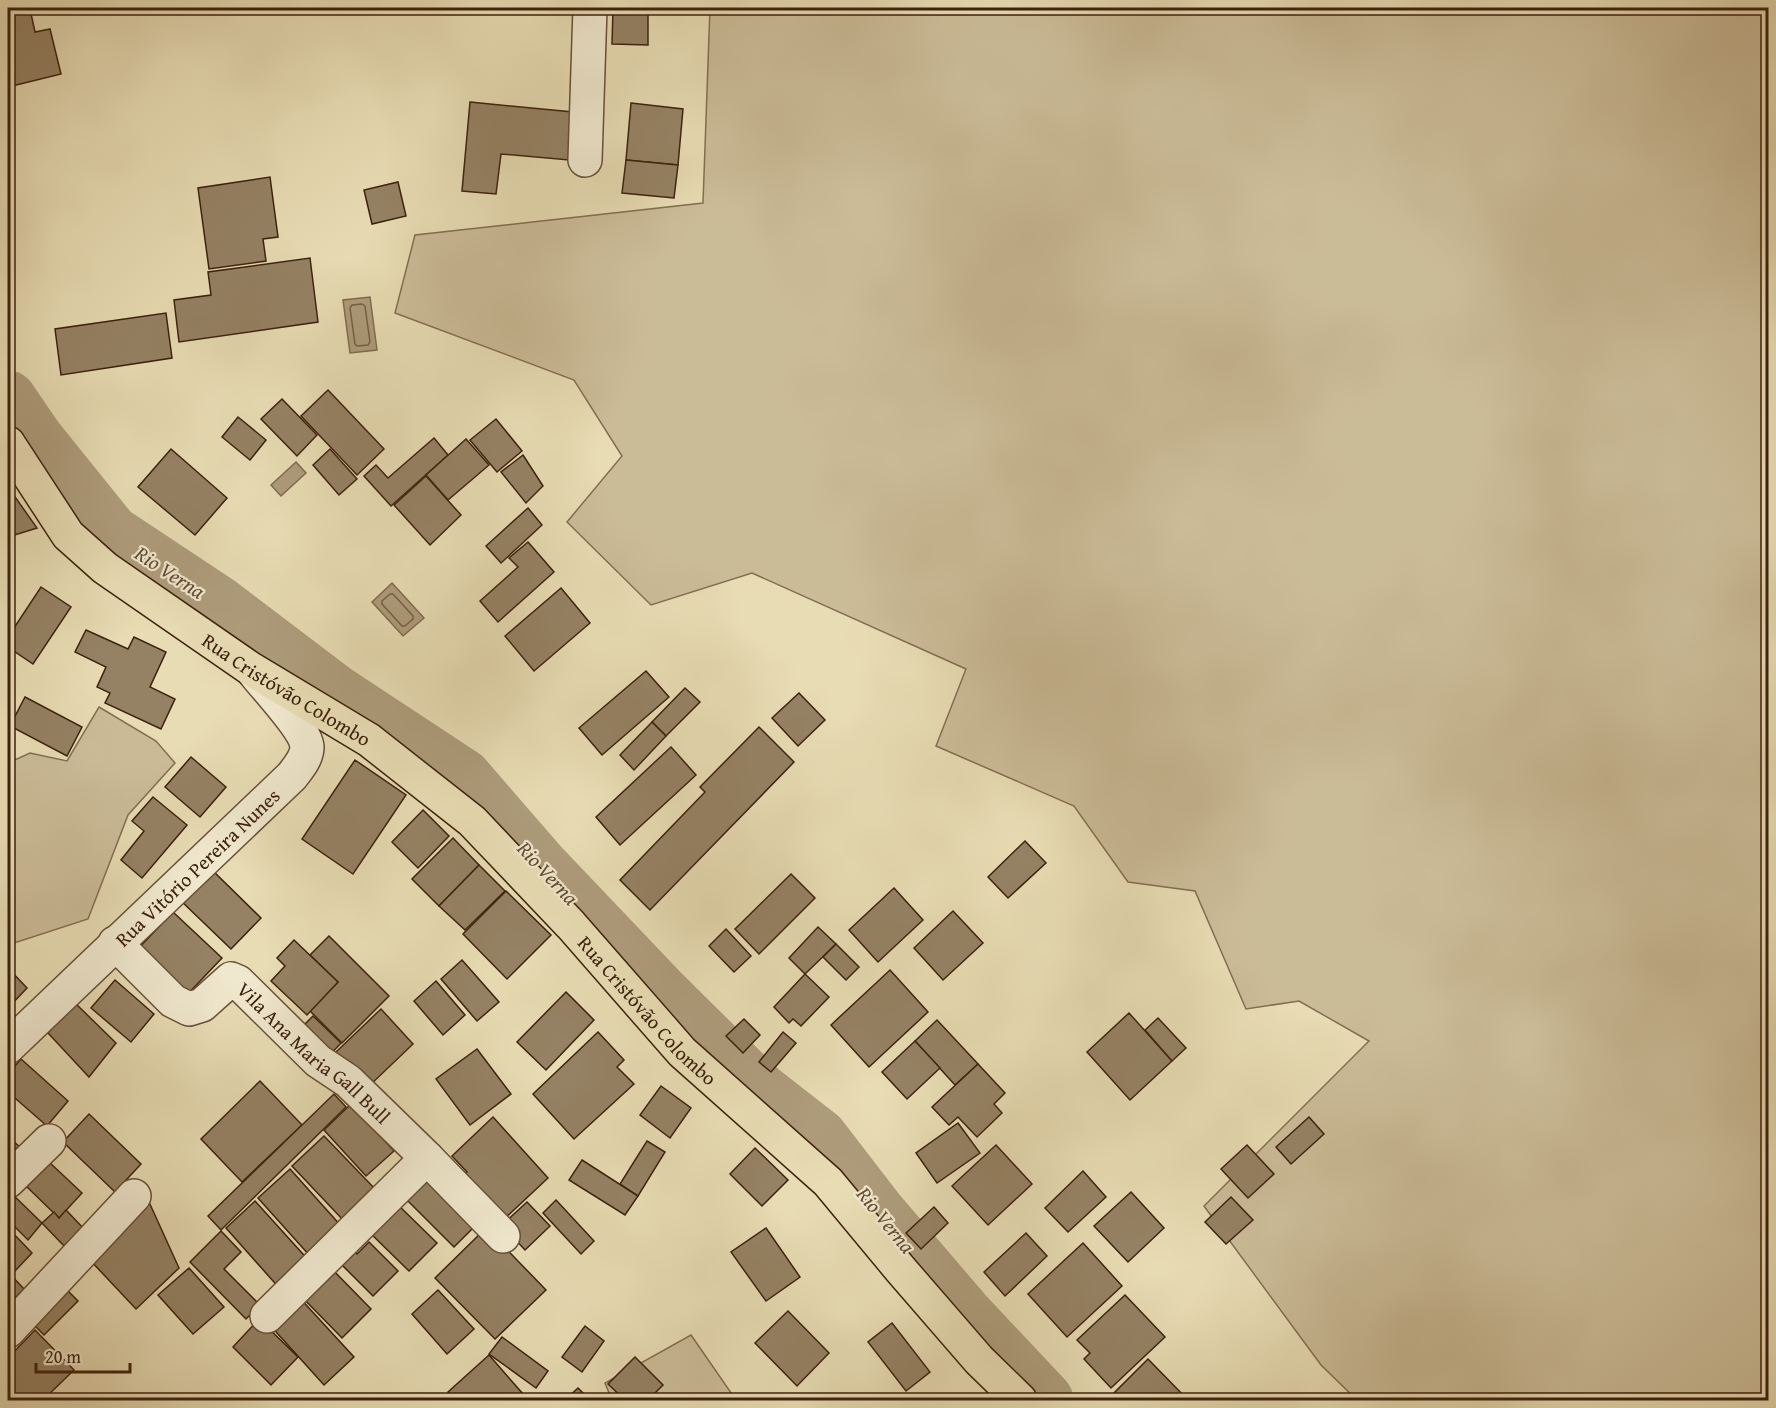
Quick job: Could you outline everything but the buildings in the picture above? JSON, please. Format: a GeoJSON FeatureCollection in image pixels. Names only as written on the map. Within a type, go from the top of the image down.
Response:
{"type":"FeatureCollection","features":[{"type":"Feature","properties":{"kind":"main road","name":"Rua Cristóvão Colombo"},"geometry":{"type":"LineString","coordinates":[[8,443],[68,535],[105,568],[251,669],[369,740],[472,821],[571,925],[682,1053],[828,1182],[979,1360],[1020,1401]]}},
{"type":"Feature","properties":{"kind":"street"},"geometry":{"type":"LineString","coordinates":[[585,160],[590,8]]}},
{"type":"Feature","properties":{"kind":"street","name":"Rua Vitório Pereira Nunes"},"geometry":{"type":"LineString","coordinates":[[8,1047],[292,776],[302,763],[307,747],[302,730],[251,669]]}},
{"type":"Feature","properties":{"kind":"street","name":"Vila Ana Maria Gall Bull"},"geometry":{"type":"LineString","coordinates":[[115,943],[173,1001],[189,1009],[202,1005],[231,979],[238,982],[318,1061],[348,1082],[428,1158],[503,1236]]}},
{"type":"Feature","properties":{"kind":"street"},"geometry":{"type":"LineString","coordinates":[[8,1181],[49,1141]]}},
{"type":"Feature","properties":{"kind":"street"},"geometry":{"type":"LineString","coordinates":[[267,1316],[428,1158]]}},
{"type":"Feature","properties":{"kind":"street"},"geometry":{"type":"LineString","coordinates":[[8,1331],[134,1196]]}},
{"type":"Feature","properties":{"kind":"shaded area"},"geometry":{"type":"Polygon","coordinates":[[[710,8],[1768,8],[1768,1400],[1357,1400],[1321,1365],[1204,1206],[1369,1041],[1299,1001],[1246,1009],[1195,891],[1128,882],[1074,806],[936,746],[966,669],[752,573],[651,605],[567,522],[622,456],[574,380],[395,313],[415,235],[703,203],[710,8]]]}},
{"type":"Feature","properties":{"kind":"shaded area"},"geometry":{"type":"Polygon","coordinates":[[[99,707],[156,741],[175,763],[128,815],[88,919],[8,945],[8,763],[30,753],[67,761],[99,707]]]}},
{"type":"Feature","properties":{"kind":"shaded area"},"geometry":{"type":"Polygon","coordinates":[[[691,1335],[736,1400],[612,1400],[605,1383],[691,1335]]]}},
{"type":"Feature","properties":{"kind":"water"},"geometry":{"type":"Polygon","coordinates":[[[370,297],[377,350],[350,353],[343,300],[370,297]]]}},
{"type":"Feature","properties":{"kind":"water"},"geometry":{"type":"Polygon","coordinates":[[[296,462],[306,473],[281,496],[271,485],[296,462]]]}},
{"type":"Feature","properties":{"kind":"water"},"geometry":{"type":"Polygon","coordinates":[[[392,583],[424,618],[403,636],[372,602],[392,583]]]}},
{"type":"Feature","properties":{"kind":"waterway","name":"Rio Verna"},"geometry":{"type":"LineString","coordinates":[[8,399],[36,440],[111,533],[218,604],[334,692],[463,777],[540,866],[658,990],[760,1091],[819,1137],[876,1211],[966,1316],[1045,1400]]}}]}
